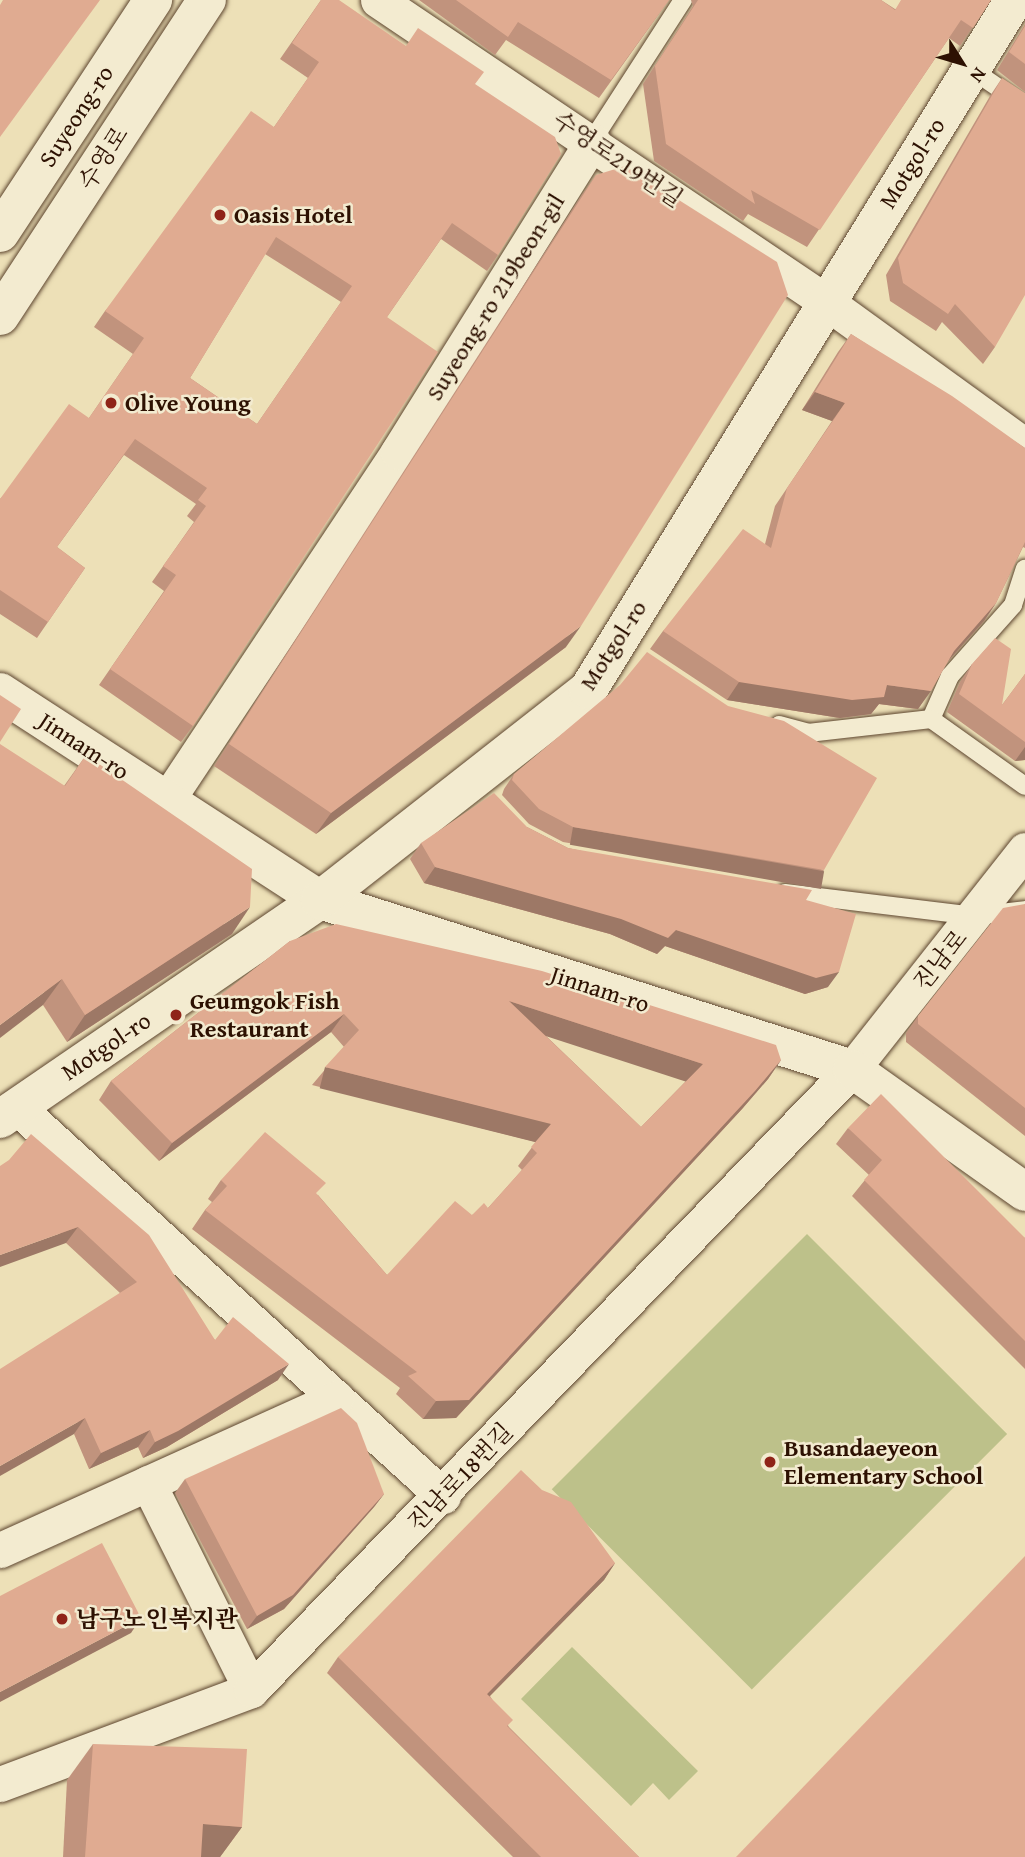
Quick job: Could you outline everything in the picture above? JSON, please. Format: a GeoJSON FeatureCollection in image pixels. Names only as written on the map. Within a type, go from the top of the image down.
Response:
{"type":"FeatureCollection","features":[{"type":"Feature","properties":{"kind":"main road","name":"Suyeong-ro"},"geometry":{"type":"LineString","coordinates":[[0,233],[153,0]]}},
{"type":"Feature","properties":{"kind":"main road","name":"수영로"},"geometry":{"type":"LineString","coordinates":[[0,316],[207,0]]}},
{"type":"Feature","properties":{"kind":"main road","name":"Motgol-ro"},"geometry":{"type":"LineString","coordinates":[[8,1113],[480,789],[588,690],[624,645],[825,301],[1014,0]]}},
{"type":"Feature","properties":{"kind":"main road","name":"Jinnam-ro"},"geometry":{"type":"LineString","coordinates":[[0,692],[320,900],[852,1069],[1025,1192]]}},
{"type":"Feature","properties":{"kind":"street","name":"수영로219번길"},"geometry":{"type":"LineString","coordinates":[[378,0],[592,141],[825,301],[1025,446]]}},
{"type":"Feature","properties":{"kind":"street","name":"Suyeong-ro 219beon-gil"},"geometry":{"type":"LineString","coordinates":[[167,800],[398,452],[592,141]]}},
{"type":"Feature","properties":{"kind":"street","name":"진남로"},"geometry":{"type":"LineString","coordinates":[[852,1069],[1025,850]]}},
{"type":"Feature","properties":{"kind":"street","name":"진남로18번길"},"geometry":{"type":"LineString","coordinates":[[0,1784],[251,1690],[443,1496],[852,1069]]}},
{"type":"Feature","properties":{"kind":"street","name":"Motgol-ro"},"geometry":{"type":"LineString","coordinates":[[8,1113],[336,1398],[443,1496]]}},
{"type":"Feature","properties":{"kind":"street"},"geometry":{"type":"LineString","coordinates":[[0,1550],[336,1398]]}},
{"type":"Feature","properties":{"kind":"street"},"geometry":{"type":"LineString","coordinates":[[148,1483],[251,1690]]}},
{"type":"Feature","properties":{"kind":"lane"},"geometry":{"type":"LineString","coordinates":[[592,141],[683,0]]}},
{"type":"Feature","properties":{"kind":"lane"},"geometry":{"type":"LineString","coordinates":[[971,69],[1025,106]]}},
{"type":"Feature","properties":{"kind":"lane"},"geometry":{"type":"LineString","coordinates":[[931,719],[950,676],[1013,605],[1025,569]]}},
{"type":"Feature","properties":{"kind":"lane"},"geometry":{"type":"LineString","coordinates":[[760,720],[808,733],[931,719],[1025,786]]}},
{"type":"Feature","properties":{"kind":"lane"},"geometry":{"type":"LineString","coordinates":[[766,890],[975,916],[1025,910]]}},
{"type":"Feature","properties":{"kind":"green space"},"geometry":{"type":"Polygon","coordinates":[[[807,1234],[1007,1434],[752,1689],[552,1489],[807,1234]]]}},
{"type":"Feature","properties":{"kind":"green space"},"geometry":{"type":"Polygon","coordinates":[[[572,1647],[698,1771],[669,1800],[653,1783],[631,1806],[521,1699],[572,1647]]]}},
{"type":"Feature","properties":{"kind":"building"},"geometry":{"type":"Polygon","coordinates":[[[3,0],[100,0],[0,137],[0,5],[3,0]]]}},
{"type":"Feature","properties":{"kind":"building"},"geometry":{"type":"Polygon","coordinates":[[[321,0],[339,0],[406,46],[418,28],[484,72],[475,84],[555,137],[561,154],[498,255],[452,223],[387,317],[438,352],[193,726],[110,669],[176,575],[163,566],[206,506],[198,500],[207,488],[135,439],[57,547],[85,568],[48,622],[0,590],[0,499],[69,404],[89,418],[144,338],[105,311],[251,111],[274,127],[319,62],[292,43],[321,0]],[[276,237],[190,378],[257,424],[352,286],[276,237]]]}},
{"type":"Feature","properties":{"kind":"building"},"geometry":{"type":"Polygon","coordinates":[[[456,0],[669,0],[611,80],[518,22],[508,37],[456,0]]]}},
{"type":"Feature","properties":{"kind":"building"},"geometry":{"type":"Polygon","coordinates":[[[698,0],[881,0],[895,10],[901,0],[991,0],[973,28],[961,20],[820,230],[751,190],[755,204],[666,144],[655,66],[698,0]]]}},
{"type":"Feature","properties":{"kind":"building"},"geometry":{"type":"Polygon","coordinates":[[[1025,26],[1025,64],[1009,52],[1025,26]]]}},
{"type":"Feature","properties":{"kind":"building"},"geometry":{"type":"Polygon","coordinates":[[[1002,78],[1025,93],[1025,295],[995,347],[955,304],[948,314],[903,283],[898,258],[1002,78]]]}},
{"type":"Feature","properties":{"kind":"building"},"geometry":{"type":"Polygon","coordinates":[[[625,166],[777,262],[788,295],[581,626],[331,813],[229,744],[596,175],[625,166]]]}},
{"type":"Feature","properties":{"kind":"building"},"geometry":{"type":"Polygon","coordinates":[[[851,334],[952,396],[1025,448],[1025,542],[996,603],[954,651],[931,691],[887,685],[884,697],[852,700],[739,682],[663,631],[743,529],[771,548],[787,488],[845,403],[815,392],[851,334]]]}},
{"type":"Feature","properties":{"kind":"building"},"geometry":{"type":"Polygon","coordinates":[[[995,638],[1011,649],[1002,705],[1025,674],[1025,742],[959,694],[972,664],[995,638]]]}},
{"type":"Feature","properties":{"kind":"building"},"geometry":{"type":"Polygon","coordinates":[[[647,652],[728,706],[784,721],[877,778],[824,870],[573,827],[539,809],[512,780],[514,774],[620,685],[647,652]]]}},
{"type":"Feature","properties":{"kind":"building"},"geometry":{"type":"Polygon","coordinates":[[[0,695],[21,709],[0,742],[0,695]]]}},
{"type":"Feature","properties":{"kind":"building"},"geometry":{"type":"Polygon","coordinates":[[[0,744],[65,786],[86,755],[252,869],[250,907],[85,1015],[62,979],[0,1025],[0,744]]]}},
{"type":"Feature","properties":{"kind":"building"},"geometry":{"type":"Polygon","coordinates":[[[494,793],[527,827],[568,848],[812,890],[806,900],[856,914],[839,972],[816,978],[676,930],[668,938],[621,919],[435,867],[421,843],[494,793]]]}},
{"type":"Feature","properties":{"kind":"building"},"geometry":{"type":"Polygon","coordinates":[[[1025,904],[1025,1108],[918,1024],[918,1016],[1003,908],[1025,904]]]}},
{"type":"Feature","properties":{"kind":"building"},"geometry":{"type":"Polygon","coordinates":[[[336,924],[542,971],[776,1045],[781,1060],[469,1400],[436,1401],[408,1376],[417,1372],[205,1210],[227,1186],[221,1180],[265,1132],[326,1183],[316,1193],[387,1275],[455,1201],[472,1215],[484,1203],[488,1208],[537,1153],[531,1147],[551,1124],[325,1067],[359,1030],[344,1014],[172,1143],[111,1081],[290,941],[336,924]],[[509,1001],[641,1127],[703,1064],[509,1001]]]}},
{"type":"Feature","properties":{"kind":"building"},"geometry":{"type":"Polygon","coordinates":[[[881,1094],[1025,1238],[1025,1341],[864,1180],[882,1160],[848,1128],[881,1094]]]}},
{"type":"Feature","properties":{"kind":"building"},"geometry":{"type":"Polygon","coordinates":[[[31,1134],[149,1235],[215,1340],[233,1317],[289,1364],[155,1442],[150,1430],[101,1453],[85,1418],[0,1466],[0,1369],[137,1282],[78,1227],[0,1255],[0,1166],[9,1160],[31,1134]]]}},
{"type":"Feature","properties":{"kind":"building"},"geometry":{"type":"Polygon","coordinates":[[[341,1408],[357,1423],[384,1494],[293,1595],[257,1616],[185,1479],[341,1408]]]}},
{"type":"Feature","properties":{"kind":"building"},"geometry":{"type":"Polygon","coordinates":[[[521,1470],[542,1490],[571,1502],[615,1563],[487,1694],[513,1720],[507,1726],[639,1857],[541,1857],[338,1657],[521,1470]]]}},
{"type":"Feature","properties":{"kind":"building","name":"남구노인복지관"},"geometry":{"type":"Polygon","coordinates":[[[102,1543],[141,1618],[0,1692],[0,1596],[102,1543]]]}},
{"type":"Feature","properties":{"kind":"building"},"geometry":{"type":"Polygon","coordinates":[[[1025,1556],[1025,1857],[736,1857],[1025,1556]]]}},
{"type":"Feature","properties":{"kind":"building"},"geometry":{"type":"Polygon","coordinates":[[[93,1744],[247,1749],[242,1827],[203,1824],[201,1857],[85,1857],[93,1744]]]}},
{"type":"Feature","properties":{"kind":"place","name":"Oasis Hotel"},"geometry":{"type":"Point","coordinates":[220,215]}},
{"type":"Feature","properties":{"kind":"place","name":"Olive Young"},"geometry":{"type":"Point","coordinates":[111,403]}},
{"type":"Feature","properties":{"kind":"place","name":"Geumgok Fish Restaurant"},"geometry":{"type":"Point","coordinates":[176,1015]}},
{"type":"Feature","properties":{"kind":"place","name":"Busandaeyeon Elementary School"},"geometry":{"type":"Point","coordinates":[770,1462]}},
{"type":"Feature","properties":{"kind":"place","name":"남구노인복지관"},"geometry":{"type":"Point","coordinates":[62,1619]}}]}
